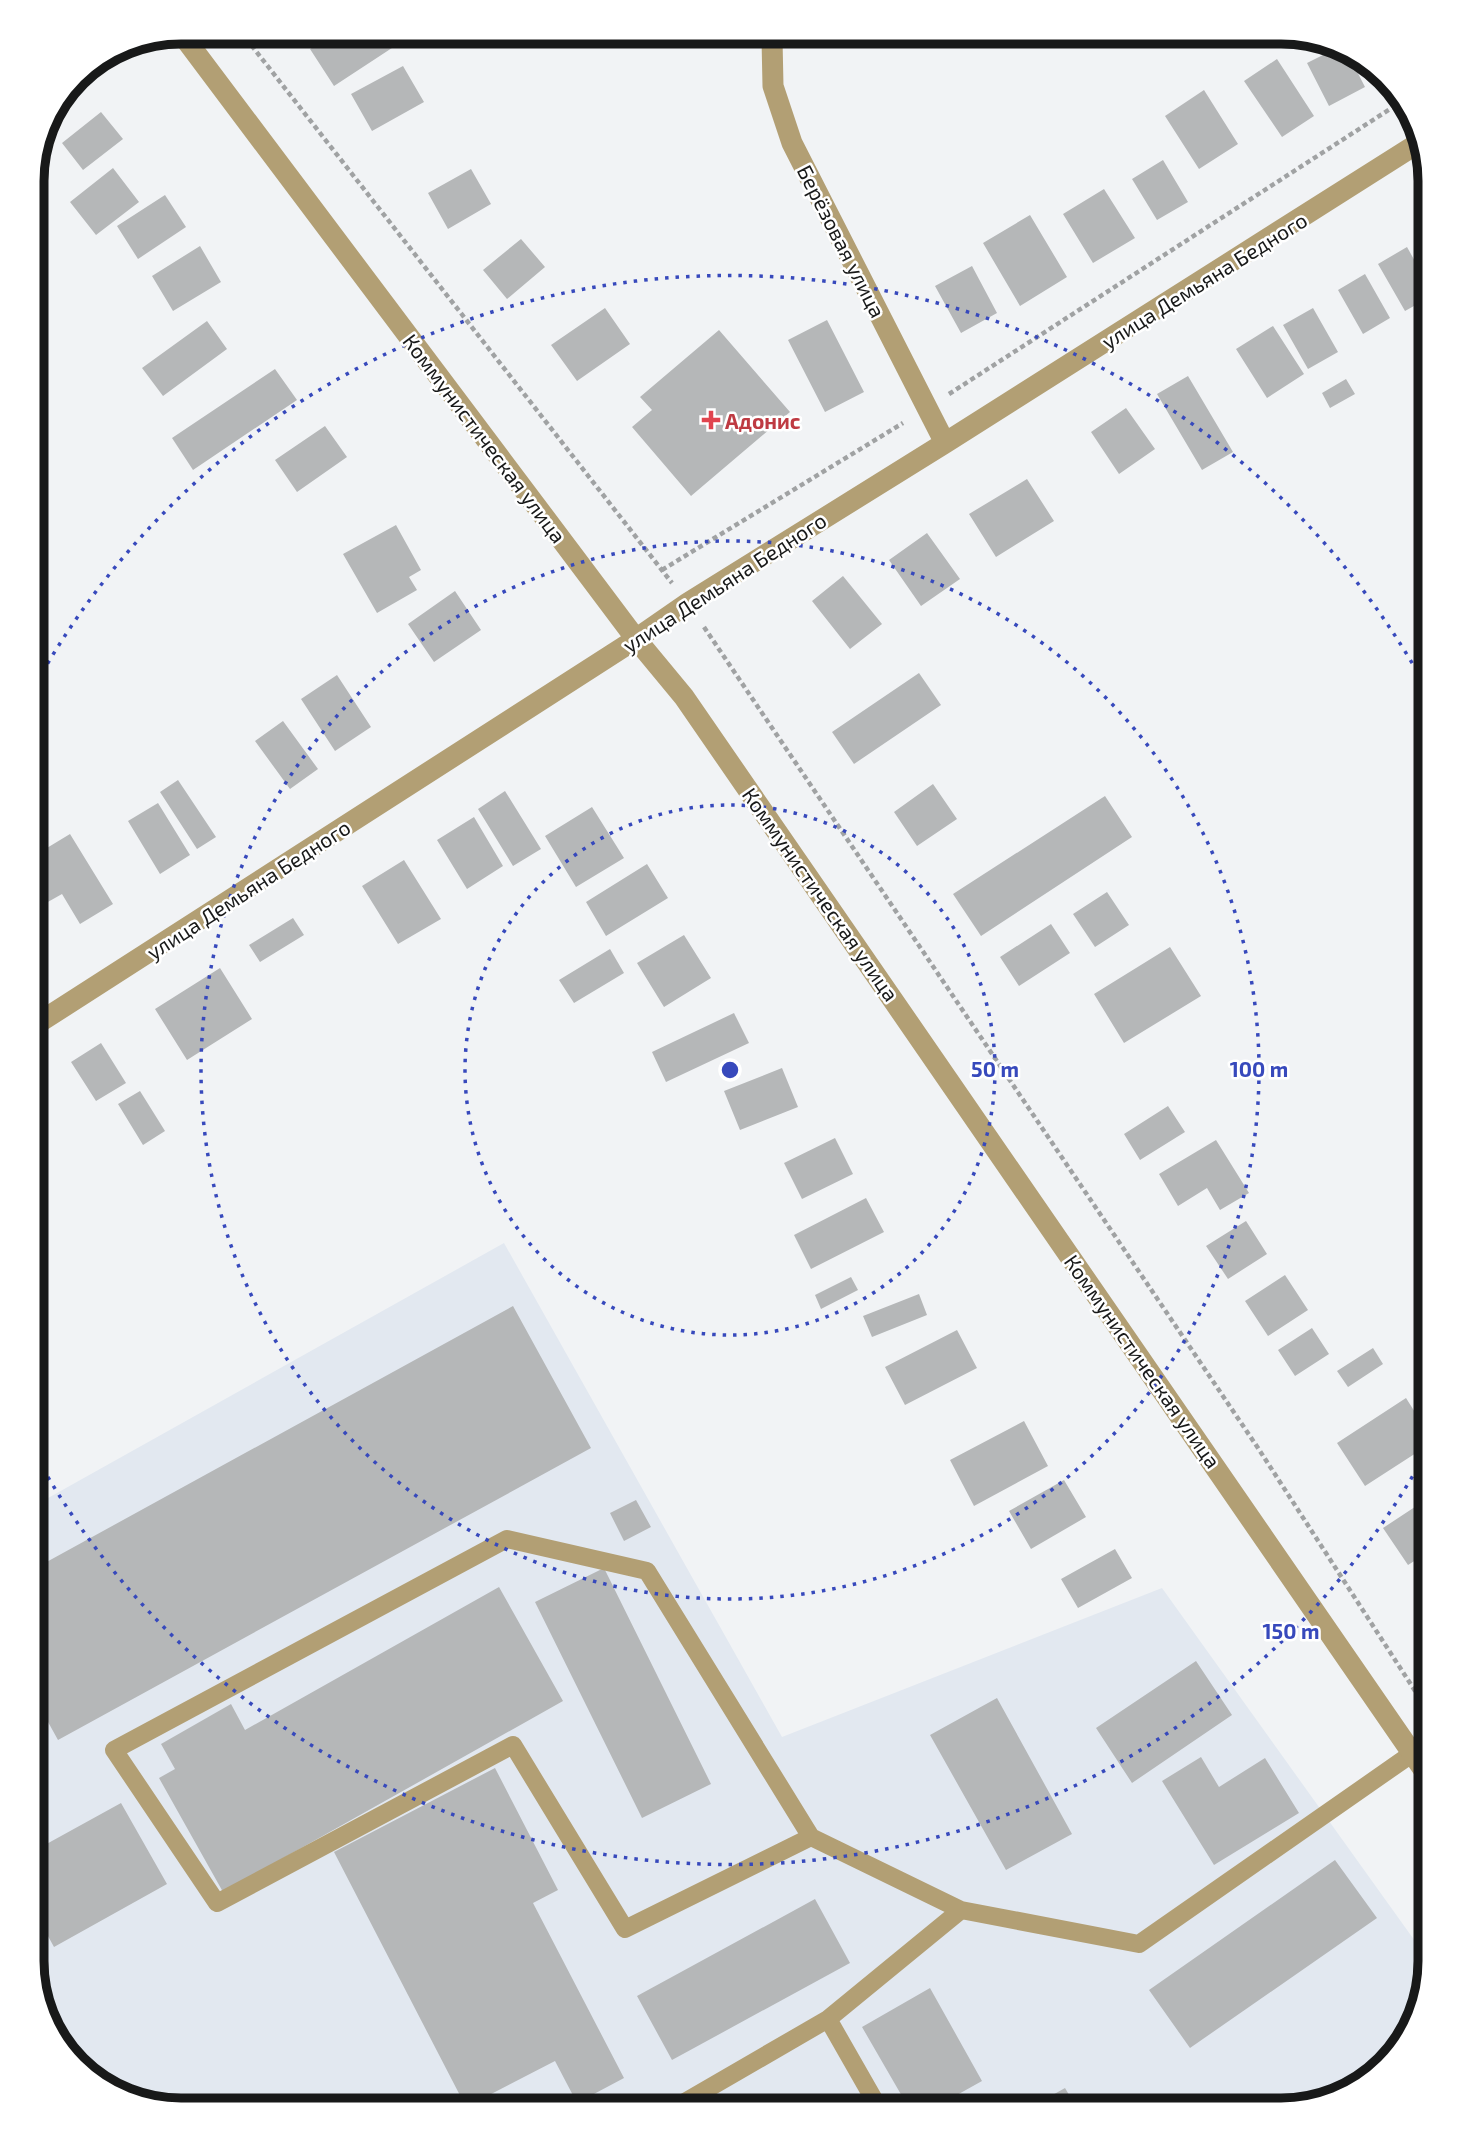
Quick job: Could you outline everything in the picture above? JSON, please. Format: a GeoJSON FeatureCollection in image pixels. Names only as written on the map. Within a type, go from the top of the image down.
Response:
{"type":"FeatureCollection","features":[{"type":"Feature","properties":{"kind":"street","name":"Коммунистическая улица"},"geometry":{"type":"LineString","coordinates":[[189,44],[636,639],[684,697],[1418,1761]]}},
{"type":"Feature","properties":{"kind":"street","name":"Берёзовая улица"},"geometry":{"type":"LineString","coordinates":[[772,44],[773,86],[792,143],[946,443]]}},
{"type":"Feature","properties":{"kind":"street","name":"улица Демьяна Бедного"},"geometry":{"type":"LineString","coordinates":[[44,1019],[688,603],[1414,146]]}},
{"type":"Feature","properties":{"kind":"lane"},"geometry":{"type":"LineString","coordinates":[[811,1837],[625,1929],[513,1745],[217,1903],[114,1750],[507,1539],[648,1571],[811,1837],[961,1910],[1139,1944],[1413,1753]]}},
{"type":"Feature","properties":{"kind":"lane"},"geometry":{"type":"LineString","coordinates":[[692,2098],[828,2019],[961,1910]]}},
{"type":"Feature","properties":{"kind":"lane"},"geometry":{"type":"LineString","coordinates":[[828,2019],[873,2098]]}},
{"type":"Feature","properties":{"kind":"path"},"geometry":{"type":"LineString","coordinates":[[250,44],[688,603],[1258,1448],[1418,1695]]}},
{"type":"Feature","properties":{"kind":"path"},"geometry":{"type":"LineString","coordinates":[[662,570],[927,408],[1395,106]]}},
{"type":"Feature","properties":{"kind":"shaded area"},"geometry":{"type":"Polygon","coordinates":[[[504,1243],[782,1737],[1162,1588],[1418,1945],[1417,1979],[1408,2013],[1390,2044],[1364,2070],[1333,2088],[1299,2097],[172,2098],[137,2091],[105,2075],[72,2044],[54,2013],[45,1979],[44,1500],[504,1243]]]}},
{"type":"Feature","properties":{"kind":"building"},"geometry":{"type":"Polygon","coordinates":[[[318,44],[395,46],[334,86],[310,49],[318,44]]]}},
{"type":"Feature","properties":{"kind":"building"},"geometry":{"type":"Polygon","coordinates":[[[1328,52],[1342,58],[1354,65],[1365,87],[1329,106],[1307,63],[1328,52]]]}},
{"type":"Feature","properties":{"kind":"building"},"geometry":{"type":"Polygon","coordinates":[[[1277,59],[1314,116],[1282,137],[1244,81],[1277,59]]]}},
{"type":"Feature","properties":{"kind":"building"},"geometry":{"type":"Polygon","coordinates":[[[403,66],[424,102],[372,131],[351,94],[403,66]]]}},
{"type":"Feature","properties":{"kind":"building"},"geometry":{"type":"Polygon","coordinates":[[[1204,90],[1238,144],[1199,169],[1165,116],[1204,90]]]}},
{"type":"Feature","properties":{"kind":"building"},"geometry":{"type":"Polygon","coordinates":[[[101,112],[123,139],[83,170],[62,143],[101,112]]]}},
{"type":"Feature","properties":{"kind":"building"},"geometry":{"type":"Polygon","coordinates":[[[1163,160],[1188,202],[1157,220],[1132,179],[1163,160]]]}},
{"type":"Feature","properties":{"kind":"building"},"geometry":{"type":"Polygon","coordinates":[[[113,168],[139,202],[96,235],[70,202],[113,168]]]}},
{"type":"Feature","properties":{"kind":"building"},"geometry":{"type":"Polygon","coordinates":[[[471,169],[491,204],[448,229],[428,193],[471,169]]]}},
{"type":"Feature","properties":{"kind":"building"},"geometry":{"type":"Polygon","coordinates":[[[1104,189],[1135,238],[1093,263],[1063,214],[1104,189]]]}},
{"type":"Feature","properties":{"kind":"building"},"geometry":{"type":"Polygon","coordinates":[[[165,195],[186,227],[138,259],[117,226],[165,195]]]}},
{"type":"Feature","properties":{"kind":"building"},"geometry":{"type":"Polygon","coordinates":[[[1030,215],[1067,277],[1020,306],[983,243],[1030,215]]]}},
{"type":"Feature","properties":{"kind":"building"},"geometry":{"type":"Polygon","coordinates":[[[521,239],[545,267],[507,299],[483,270],[521,239]]]}},
{"type":"Feature","properties":{"kind":"building"},"geometry":{"type":"Polygon","coordinates":[[[200,246],[221,282],[173,311],[152,276],[200,246]]]}},
{"type":"Feature","properties":{"kind":"building"},"geometry":{"type":"Polygon","coordinates":[[[1407,247],[1418,267],[1418,304],[1405,311],[1378,264],[1407,247]]]}},
{"type":"Feature","properties":{"kind":"building"},"geometry":{"type":"Polygon","coordinates":[[[972,266],[997,313],[961,333],[935,286],[972,266]]]}},
{"type":"Feature","properties":{"kind":"building"},"geometry":{"type":"Polygon","coordinates":[[[1365,274],[1390,318],[1363,334],[1338,290],[1365,274]]]}},
{"type":"Feature","properties":{"kind":"building"},"geometry":{"type":"Polygon","coordinates":[[[605,308],[630,344],[577,381],[551,345],[605,308]]]}},
{"type":"Feature","properties":{"kind":"building"},"geometry":{"type":"Polygon","coordinates":[[[1313,308],[1338,352],[1308,369],[1283,325],[1313,308]]]}},
{"type":"Feature","properties":{"kind":"building"},"geometry":{"type":"Polygon","coordinates":[[[827,320],[864,392],[825,412],[788,340],[827,320]]]}},
{"type":"Feature","properties":{"kind":"building"},"geometry":{"type":"Polygon","coordinates":[[[207,321],[227,349],[163,396],[142,368],[207,321]]]}},
{"type":"Feature","properties":{"kind":"building"},"geometry":{"type":"Polygon","coordinates":[[[1273,326],[1304,374],[1267,398],[1236,349],[1273,326]]]}},
{"type":"Feature","properties":{"kind":"building","name":"Адонис"},"geometry":{"type":"Polygon","coordinates":[[[719,330],[790,412],[691,496],[632,427],[652,410],[640,397],[719,330]]]}},
{"type":"Feature","properties":{"kind":"building"},"geometry":{"type":"Polygon","coordinates":[[[275,369],[297,400],[193,470],[172,438],[275,369]]]}},
{"type":"Feature","properties":{"kind":"building"},"geometry":{"type":"Polygon","coordinates":[[[1188,376],[1233,452],[1202,470],[1157,394],[1188,376]]]}},
{"type":"Feature","properties":{"kind":"building"},"geometry":{"type":"Polygon","coordinates":[[[1346,379],[1355,394],[1330,408],[1322,393],[1346,379]]]}},
{"type":"Feature","properties":{"kind":"building"},"geometry":{"type":"Polygon","coordinates":[[[1126,408],[1155,449],[1119,474],[1091,432],[1126,408]]]}},
{"type":"Feature","properties":{"kind":"building"},"geometry":{"type":"Polygon","coordinates":[[[325,426],[347,457],[297,492],[275,460],[325,426]]]}},
{"type":"Feature","properties":{"kind":"building"},"geometry":{"type":"Polygon","coordinates":[[[1027,479],[1054,521],[996,557],[969,514],[1027,479]]]}},
{"type":"Feature","properties":{"kind":"building"},"geometry":{"type":"Polygon","coordinates":[[[396,525],[421,570],[409,577],[417,590],[377,613],[343,554],[396,525]]]}},
{"type":"Feature","properties":{"kind":"building"},"geometry":{"type":"Polygon","coordinates":[[[927,533],[960,579],[921,606],[889,560],[927,533]]]}},
{"type":"Feature","properties":{"kind":"building"},"geometry":{"type":"Polygon","coordinates":[[[843,576],[882,624],[850,649],[812,601],[843,576]]]}},
{"type":"Feature","properties":{"kind":"building"},"geometry":{"type":"Polygon","coordinates":[[[455,591],[481,630],[434,662],[408,624],[455,591]]]}},
{"type":"Feature","properties":{"kind":"building"},"geometry":{"type":"Polygon","coordinates":[[[919,673],[941,705],[854,764],[832,732],[919,673]]]}},
{"type":"Feature","properties":{"kind":"building"},"geometry":{"type":"Polygon","coordinates":[[[337,675],[371,727],[335,751],[301,699],[337,675]]]}},
{"type":"Feature","properties":{"kind":"building"},"geometry":{"type":"Polygon","coordinates":[[[283,721],[318,769],[290,789],[255,741],[283,721]]]}},
{"type":"Feature","properties":{"kind":"building"},"geometry":{"type":"Polygon","coordinates":[[[178,780],[216,837],[197,849],[160,792],[178,780]]]}},
{"type":"Feature","properties":{"kind":"building"},"geometry":{"type":"Polygon","coordinates":[[[933,784],[957,819],[917,846],[894,812],[933,784]]]}},
{"type":"Feature","properties":{"kind":"building"},"geometry":{"type":"Polygon","coordinates":[[[505,791],[541,849],[513,866],[478,809],[505,791]]]}},
{"type":"Feature","properties":{"kind":"building"},"geometry":{"type":"Polygon","coordinates":[[[1105,796],[1132,837],[981,936],[953,894],[1105,796]]]}},
{"type":"Feature","properties":{"kind":"building"},"geometry":{"type":"Polygon","coordinates":[[[158,803],[190,855],[160,874],[128,821],[158,803]]]}},
{"type":"Feature","properties":{"kind":"building"},"geometry":{"type":"Polygon","coordinates":[[[592,807],[624,858],[576,887],[545,836],[592,807]]]}},
{"type":"Feature","properties":{"kind":"building"},"geometry":{"type":"Polygon","coordinates":[[[474,817],[503,866],[467,889],[437,840],[474,817]]]}},
{"type":"Feature","properties":{"kind":"building"},"geometry":{"type":"Polygon","coordinates":[[[70,834],[113,904],[80,924],[62,894],[44,904],[44,850],[70,834]]]}},
{"type":"Feature","properties":{"kind":"building"},"geometry":{"type":"Polygon","coordinates":[[[404,860],[441,919],[398,944],[362,886],[404,860]]]}},
{"type":"Feature","properties":{"kind":"building"},"geometry":{"type":"Polygon","coordinates":[[[647,864],[668,898],[606,936],[586,902],[647,864]]]}},
{"type":"Feature","properties":{"kind":"building"},"geometry":{"type":"Polygon","coordinates":[[[1107,892],[1129,925],[1095,947],[1073,914],[1107,892]]]}},
{"type":"Feature","properties":{"kind":"building"},"geometry":{"type":"Polygon","coordinates":[[[293,918],[304,935],[260,962],[249,945],[293,918]]]}},
{"type":"Feature","properties":{"kind":"building"},"geometry":{"type":"Polygon","coordinates":[[[1051,924],[1070,953],[1019,986],[1000,957],[1051,924]]]}},
{"type":"Feature","properties":{"kind":"building"},"geometry":{"type":"Polygon","coordinates":[[[684,935],[711,978],[664,1007],[637,963],[684,935]]]}},
{"type":"Feature","properties":{"kind":"building"},"geometry":{"type":"Polygon","coordinates":[[[1170,947],[1201,996],[1124,1043],[1094,994],[1170,947]]]}},
{"type":"Feature","properties":{"kind":"building"},"geometry":{"type":"Polygon","coordinates":[[[610,949],[624,973],[574,1003],[559,980],[610,949]]]}},
{"type":"Feature","properties":{"kind":"building"},"geometry":{"type":"Polygon","coordinates":[[[220,968],[252,1019],[187,1060],[155,1009],[220,968]]]}},
{"type":"Feature","properties":{"kind":"building"},"geometry":{"type":"Polygon","coordinates":[[[734,1013],[749,1043],[666,1082],[652,1052],[734,1013]]]}},
{"type":"Feature","properties":{"kind":"building"},"geometry":{"type":"Polygon","coordinates":[[[101,1043],[126,1083],[96,1101],[71,1062],[101,1043]]]}},
{"type":"Feature","properties":{"kind":"building"},"geometry":{"type":"Polygon","coordinates":[[[782,1068],[798,1107],[740,1130],[724,1091],[782,1068]]]}},
{"type":"Feature","properties":{"kind":"building"},"geometry":{"type":"Polygon","coordinates":[[[140,1091],[165,1131],[143,1145],[118,1104],[140,1091]]]}},
{"type":"Feature","properties":{"kind":"building"},"geometry":{"type":"Polygon","coordinates":[[[1168,1106],[1185,1132],[1140,1160],[1124,1134],[1168,1106]]]}},
{"type":"Feature","properties":{"kind":"building"},"geometry":{"type":"Polygon","coordinates":[[[835,1138],[853,1174],[802,1199],[784,1163],[835,1138]]]}},
{"type":"Feature","properties":{"kind":"building"},"geometry":{"type":"Polygon","coordinates":[[[1216,1140],[1249,1193],[1220,1210],[1207,1188],[1178,1206],[1159,1174],[1216,1140]]]}},
{"type":"Feature","properties":{"kind":"building"},"geometry":{"type":"Polygon","coordinates":[[[866,1198],[884,1232],[811,1269],[794,1235],[866,1198]]]}},
{"type":"Feature","properties":{"kind":"building"},"geometry":{"type":"Polygon","coordinates":[[[1246,1221],[1267,1254],[1228,1279],[1206,1246],[1246,1221]]]}},
{"type":"Feature","properties":{"kind":"building"},"geometry":{"type":"Polygon","coordinates":[[[1285,1275],[1308,1310],[1268,1336],[1245,1301],[1285,1275]]]}},
{"type":"Feature","properties":{"kind":"building"},"geometry":{"type":"Polygon","coordinates":[[[851,1277],[858,1290],[821,1309],[815,1295],[851,1277]]]}},
{"type":"Feature","properties":{"kind":"building"},"geometry":{"type":"Polygon","coordinates":[[[919,1294],[927,1315],[872,1337],[863,1316],[919,1294]]]}},
{"type":"Feature","properties":{"kind":"building"},"geometry":{"type":"Polygon","coordinates":[[[513,1306],[591,1448],[58,1740],[44,1715],[44,1563],[513,1306]]]}},
{"type":"Feature","properties":{"kind":"building"},"geometry":{"type":"Polygon","coordinates":[[[1312,1328],[1329,1354],[1295,1376],[1278,1350],[1312,1328]]]}},
{"type":"Feature","properties":{"kind":"building"},"geometry":{"type":"Polygon","coordinates":[[[957,1330],[977,1368],[905,1405],[885,1367],[957,1330]]]}},
{"type":"Feature","properties":{"kind":"building"},"geometry":{"type":"Polygon","coordinates":[[[1373,1348],[1383,1364],[1348,1387],[1337,1371],[1373,1348]]]}},
{"type":"Feature","properties":{"kind":"building"},"geometry":{"type":"Polygon","coordinates":[[[1406,1398],[1418,1417],[1418,1452],[1365,1486],[1337,1443],[1406,1398]]]}},
{"type":"Feature","properties":{"kind":"building"},"geometry":{"type":"Polygon","coordinates":[[[1024,1421],[1048,1466],[974,1506],[950,1460],[1024,1421]]]}},
{"type":"Feature","properties":{"kind":"building"},"geometry":{"type":"Polygon","coordinates":[[[1064,1480],[1086,1517],[1031,1549],[1009,1511],[1064,1480]]]}},
{"type":"Feature","properties":{"kind":"building"},"geometry":{"type":"Polygon","coordinates":[[[636,1500],[651,1527],[624,1541],[610,1513],[636,1500]]]}},
{"type":"Feature","properties":{"kind":"building"},"geometry":{"type":"Polygon","coordinates":[[[1418,1505],[1418,1559],[1408,1565],[1383,1528],[1418,1505]]]}},
{"type":"Feature","properties":{"kind":"building"},"geometry":{"type":"Polygon","coordinates":[[[1115,1549],[1132,1578],[1078,1608],[1061,1579],[1115,1549]]]}},
{"type":"Feature","properties":{"kind":"building"},"geometry":{"type":"Polygon","coordinates":[[[604,1568],[711,1784],[642,1818],[535,1602],[604,1568]]]}},
{"type":"Feature","properties":{"kind":"building"},"geometry":{"type":"Polygon","coordinates":[[[499,1587],[563,1701],[223,1892],[159,1778],[175,1769],[161,1744],[231,1704],[245,1730],[499,1587]]]}},
{"type":"Feature","properties":{"kind":"building"},"geometry":{"type":"Polygon","coordinates":[[[1196,1661],[1232,1715],[1132,1783],[1096,1728],[1196,1661]]]}},
{"type":"Feature","properties":{"kind":"building"},"geometry":{"type":"Polygon","coordinates":[[[997,1698],[1072,1834],[1006,1870],[930,1735],[997,1698]]]}},
{"type":"Feature","properties":{"kind":"building"},"geometry":{"type":"Polygon","coordinates":[[[1201,1757],[1219,1787],[1265,1758],[1299,1813],[1214,1865],[1162,1781],[1201,1757]]]}},
{"type":"Feature","properties":{"kind":"building"},"geometry":{"type":"Polygon","coordinates":[[[495,1768],[558,1890],[533,1903],[624,2078],[586,2098],[574,2098],[555,2061],[483,2098],[461,2098],[334,1852],[495,1768]]]}},
{"type":"Feature","properties":{"kind":"building"},"geometry":{"type":"Polygon","coordinates":[[[121,1803],[167,1884],[54,1947],[44,1929],[44,1845],[121,1803]]]}},
{"type":"Feature","properties":{"kind":"building"},"geometry":{"type":"Polygon","coordinates":[[[1335,1860],[1377,1918],[1190,2048],[1149,1990],[1335,1860]]]}},
{"type":"Feature","properties":{"kind":"building"},"geometry":{"type":"Polygon","coordinates":[[[815,1899],[850,1963],[672,2060],[637,1996],[815,1899]]]}},
{"type":"Feature","properties":{"kind":"building"},"geometry":{"type":"Polygon","coordinates":[[[930,1988],[982,2081],[952,2098],[903,2098],[862,2027],[930,1988]]]}},
{"type":"Feature","properties":{"kind":"building"},"geometry":{"type":"Polygon","coordinates":[[[1065,2088],[1071,2098],[1047,2098],[1065,2088]]]}},
{"type":"Feature","properties":{"kind":"place","name":"Адонис"},"geometry":{"type":"Point","coordinates":[711,420]}}]}
